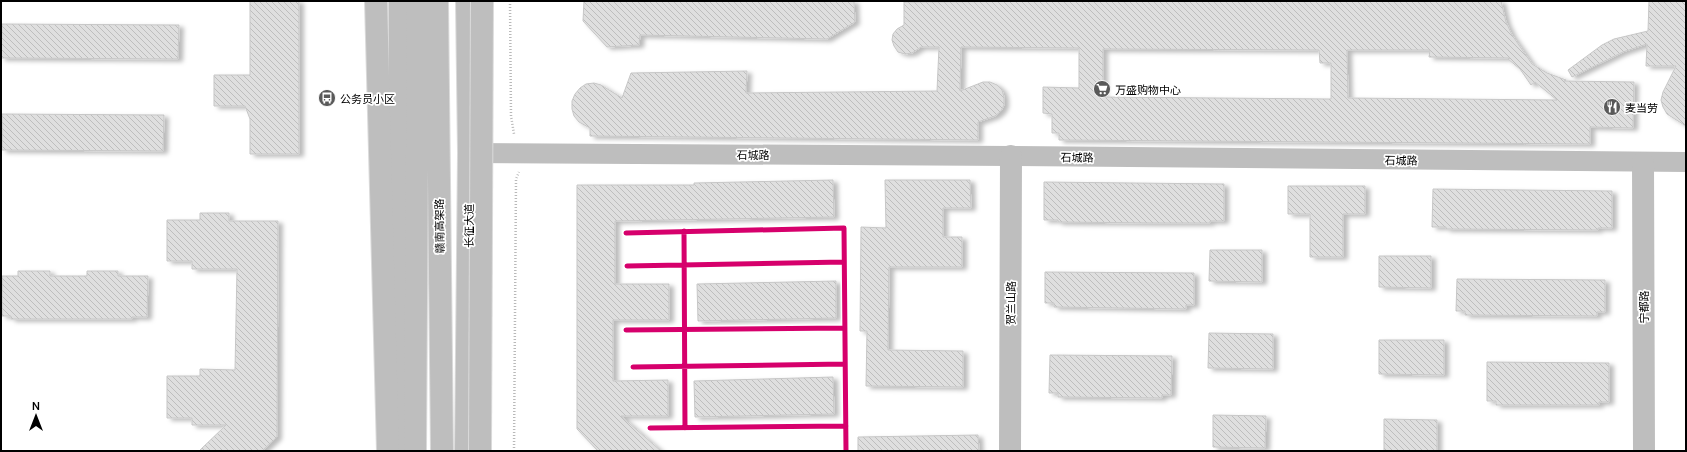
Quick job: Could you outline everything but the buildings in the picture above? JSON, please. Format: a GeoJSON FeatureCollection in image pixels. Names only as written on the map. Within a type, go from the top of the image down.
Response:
{"type":"FeatureCollection","features":[{"type":"Feature","properties":{"kind":"main road"},"geometry":{"type":"LineString","coordinates":[[376,1],[388,451]]}},
{"type":"Feature","properties":{"kind":"main road"},"geometry":{"type":"LineString","coordinates":[[400,1],[400,451]]}},
{"type":"Feature","properties":{"kind":"main road","name":"赣南高架路"},"geometry":{"type":"LineString","coordinates":[[415,451],[418,1]]}},
{"type":"Feature","properties":{"kind":"main road","name":"赣南高架路"},"geometry":{"type":"LineString","coordinates":[[437,1],[442,451]]}},
{"type":"Feature","properties":{"kind":"main road","name":"长征大道"},"geometry":{"type":"LineString","coordinates":[[466,451],[469,153],[467,1]]}},
{"type":"Feature","properties":{"kind":"main road"},"geometry":{"type":"LineString","coordinates":[[480,451],[482,1]]}},
{"type":"Feature","properties":{"kind":"main road","name":"贺兰山路"},"geometry":{"type":"LineString","coordinates":[[1010,451],[1011,156]]}},
{"type":"Feature","properties":{"kind":"main road","name":"宁都路"},"geometry":{"type":"LineString","coordinates":[[1643,163],[1644,451]]}},
{"type":"Feature","properties":{"kind":"street","name":"石城路"},"geometry":{"type":"LineString","coordinates":[[469,153],[1011,156],[1643,163],[1686,162]]}},
{"type":"Feature","properties":{"kind":"path"},"geometry":{"type":"LineString","coordinates":[[510,1],[511,116],[513,131],[516,138]]}},
{"type":"Feature","properties":{"kind":"path"},"geometry":{"type":"LineString","coordinates":[[514,451],[516,179],[519,172],[525,169]]}},
{"type":"Feature","properties":{"kind":"cycle path"},"geometry":{"type":"LineString","coordinates":[[626,233],[844,228],[846,451]]}},
{"type":"Feature","properties":{"kind":"cycle path"},"geometry":{"type":"LineString","coordinates":[[684,231],[685,428]]}},
{"type":"Feature","properties":{"kind":"cycle path"},"geometry":{"type":"LineString","coordinates":[[627,266],[844,262]]}},
{"type":"Feature","properties":{"kind":"cycle path"},"geometry":{"type":"LineString","coordinates":[[626,330],[845,328]]}},
{"type":"Feature","properties":{"kind":"cycle path"},"geometry":{"type":"LineString","coordinates":[[633,367],[845,364]]}},
{"type":"Feature","properties":{"kind":"cycle path"},"geometry":{"type":"LineString","coordinates":[[650,428],[846,426]]}},
{"type":"Feature","properties":{"kind":"place","name":"万盛购物中心"},"geometry":{"type":"Point","coordinates":[1102,89]}},
{"type":"Feature","properties":{"kind":"place","name":"公务员小区"},"geometry":{"type":"Point","coordinates":[327,98]}},
{"type":"Feature","properties":{"kind":"place","name":"麦当劳"},"geometry":{"type":"Point","coordinates":[1612,107]}}]}
